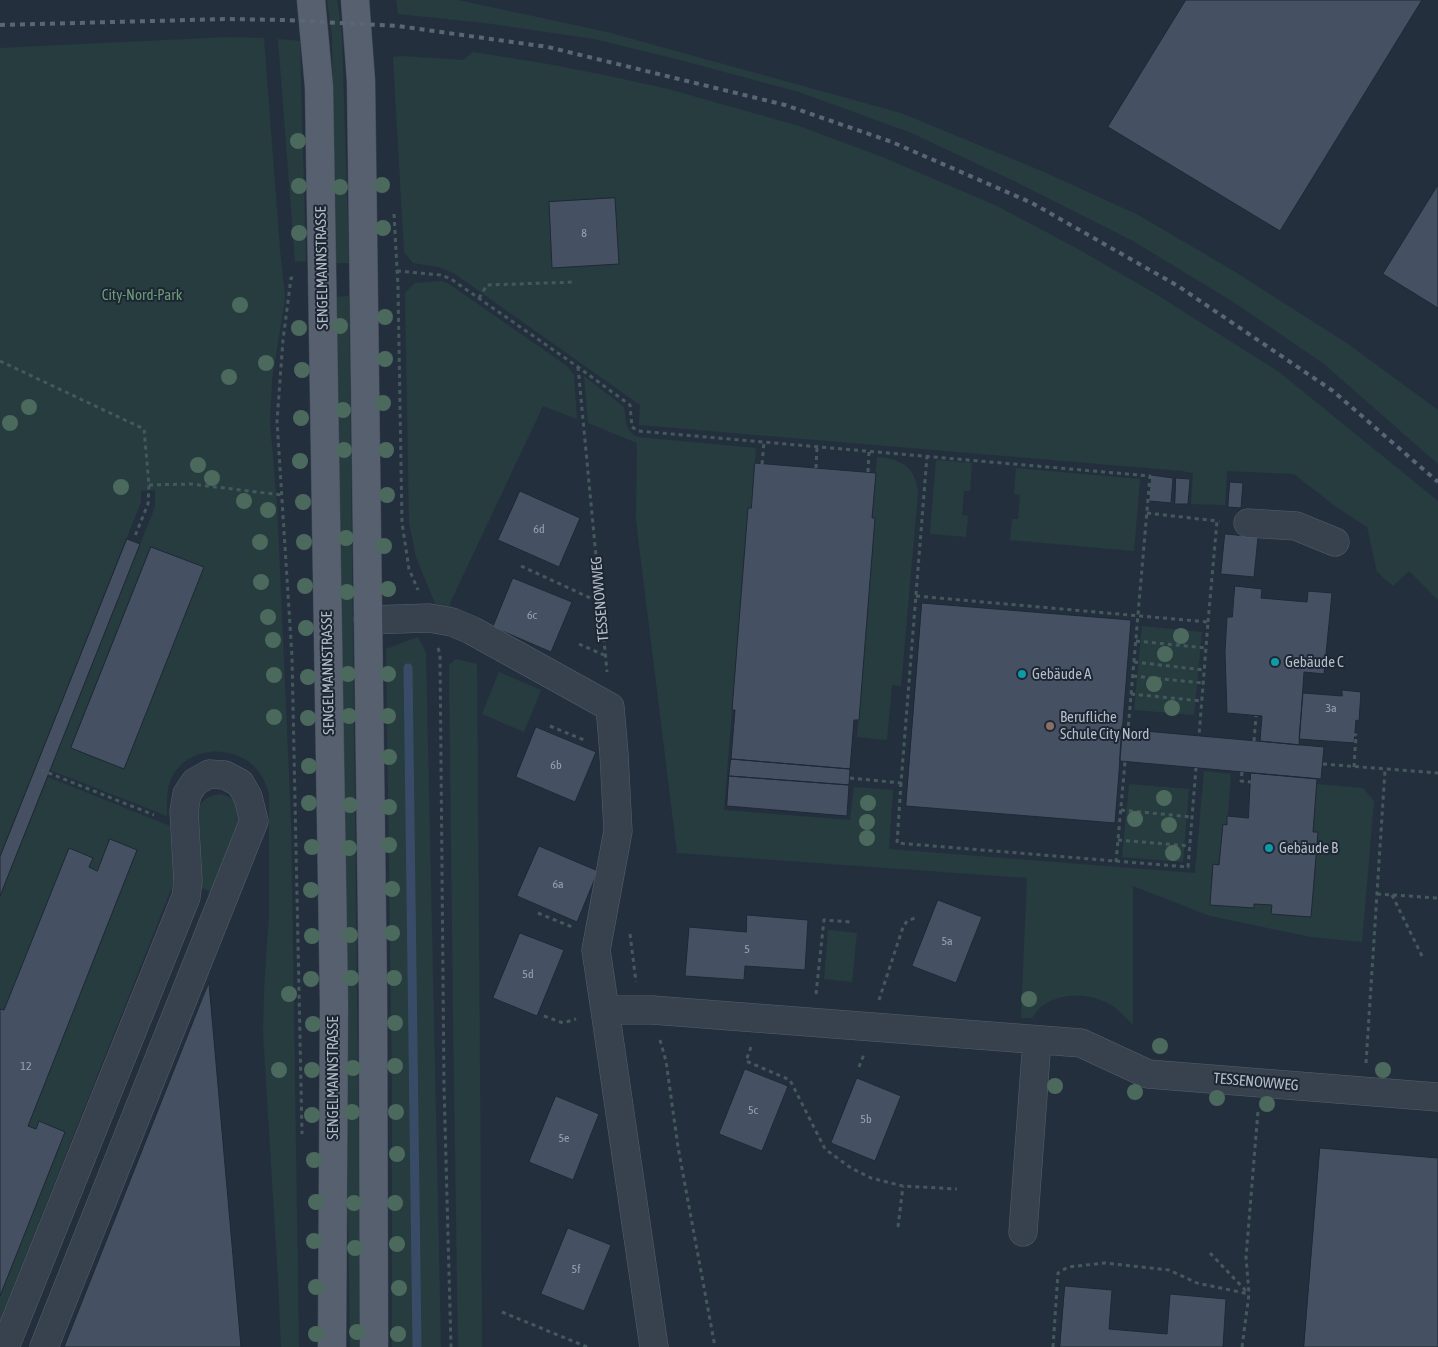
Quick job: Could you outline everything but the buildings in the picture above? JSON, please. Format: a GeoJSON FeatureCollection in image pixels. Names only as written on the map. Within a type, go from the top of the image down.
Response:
{"type":"FeatureCollection","features":[{"type":"Feature","properties":{"kind":"main road","name":"SENGELMANNSTRASSE"},"geometry":{"type":"LineString","coordinates":[[311,0],[319,87],[334,1003],[332,1347]]}},
{"type":"Feature","properties":{"kind":"main road"},"geometry":{"type":"LineString","coordinates":[[355,0],[361,91],[374,995],[374,1347]]}},
{"type":"Feature","properties":{"kind":"street"},"geometry":{"type":"LineString","coordinates":[[1248,523],[1296,526],[1335,542]]}},
{"type":"Feature","properties":{"kind":"street"},"geometry":{"type":"LineString","coordinates":[[368,620],[429,618],[452,622],[471,630],[610,706],[618,831],[596,950],[654,1347]]}},
{"type":"Feature","properties":{"kind":"street"},"geometry":{"type":"LineString","coordinates":[[5,1347],[186,897],[188,881],[184,811],[187,794],[195,782],[209,774],[225,775],[240,783],[248,797],[254,821],[44,1347]]}},
{"type":"Feature","properties":{"kind":"street"},"geometry":{"type":"LineString","coordinates":[[605,1010],[652,1010],[1037,1040],[1023,1232]]}},
{"type":"Feature","properties":{"kind":"street","name":"TESSENOWWEG"},"geometry":{"type":"LineString","coordinates":[[1037,1040],[1080,1043],[1148,1074],[1438,1097]]}},
{"type":"Feature","properties":{"kind":"path"},"geometry":{"type":"LineString","coordinates":[[397,271],[440,275],[451,279],[630,405],[632,427],[638,431],[1150,476],[1128,730]]}},
{"type":"Feature","properties":{"kind":"path"},"geometry":{"type":"LineString","coordinates":[[291,278],[277,421],[292,657],[302,1141]]}},
{"type":"Feature","properties":{"kind":"path"},"geometry":{"type":"LineString","coordinates":[[478,298],[487,285],[575,282]]}},
{"type":"Feature","properties":{"kind":"path"},"geometry":{"type":"LineString","coordinates":[[398,287],[402,523],[409,569],[429,618],[440,654],[444,1085],[451,1347]]}},
{"type":"Feature","properties":{"kind":"path"},"geometry":{"type":"LineString","coordinates":[[0,361],[144,429],[149,484],[148,504],[135,536]]}},
{"type":"Feature","properties":{"kind":"path","name":"TESSENOWWEG"},"geometry":{"type":"LineString","coordinates":[[578,367],[610,706]]}},
{"type":"Feature","properties":{"kind":"path"},"geometry":{"type":"LineString","coordinates":[[762,464],[764,442]]}},
{"type":"Feature","properties":{"kind":"path"},"geometry":{"type":"LineString","coordinates":[[816,468],[817,446]]}},
{"type":"Feature","properties":{"kind":"path"},"geometry":{"type":"LineString","coordinates":[[868,472],[869,451]]}},
{"type":"Feature","properties":{"kind":"path"},"geometry":{"type":"LineString","coordinates":[[927,456],[897,843],[1188,867],[1196,768]]}},
{"type":"Feature","properties":{"kind":"path"},"geometry":{"type":"LineString","coordinates":[[149,484],[191,484],[282,495]]}},
{"type":"Feature","properties":{"kind":"path"},"geometry":{"type":"LineString","coordinates":[[1147,513],[1248,523]]}},
{"type":"Feature","properties":{"kind":"path"},"geometry":{"type":"LineString","coordinates":[[1199,736],[1217,521]]}},
{"type":"Feature","properties":{"kind":"path"},"geometry":{"type":"LineString","coordinates":[[521,566],[600,602]]}},
{"type":"Feature","properties":{"kind":"path"},"geometry":{"type":"LineString","coordinates":[[916,596],[1208,622]]}},
{"type":"Feature","properties":{"kind":"path"},"geometry":{"type":"LineString","coordinates":[[1136,641],[1206,648]]}},
{"type":"Feature","properties":{"kind":"path"},"geometry":{"type":"LineString","coordinates":[[579,644],[605,655]]}},
{"type":"Feature","properties":{"kind":"path"},"geometry":{"type":"LineString","coordinates":[[1134,662],[1204,670]]}},
{"type":"Feature","properties":{"kind":"path"},"geometry":{"type":"LineString","coordinates":[[1133,676],[1203,682]]}},
{"type":"Feature","properties":{"kind":"path"},"geometry":{"type":"LineString","coordinates":[[1131,694],[1202,701]]}},
{"type":"Feature","properties":{"kind":"path"},"geometry":{"type":"LineString","coordinates":[[1254,741],[1256,716]]}},
{"type":"Feature","properties":{"kind":"path"},"geometry":{"type":"LineString","coordinates":[[1354,735],[1356,735],[1354,767]]}},
{"type":"Feature","properties":{"kind":"path"},"geometry":{"type":"LineString","coordinates":[[904,748],[911,748]]}},
{"type":"Feature","properties":{"kind":"path"},"geometry":{"type":"LineString","coordinates":[[1116,862],[1125,762]]}},
{"type":"Feature","properties":{"kind":"path"},"geometry":{"type":"LineString","coordinates":[[1323,764],[1438,773]]}},
{"type":"Feature","properties":{"kind":"path"},"geometry":{"type":"LineString","coordinates":[[41,770],[185,827]]}},
{"type":"Feature","properties":{"kind":"path"},"geometry":{"type":"LineString","coordinates":[[1368,1038],[1385,770]]}},
{"type":"Feature","properties":{"kind":"path"},"geometry":{"type":"LineString","coordinates":[[1242,772],[1241,781],[1251,782]]}},
{"type":"Feature","properties":{"kind":"path"},"geometry":{"type":"LineString","coordinates":[[850,778],[901,782]]}},
{"type":"Feature","properties":{"kind":"path"},"geometry":{"type":"LineString","coordinates":[[1121,810],[1192,817]]}},
{"type":"Feature","properties":{"kind":"path"},"geometry":{"type":"LineString","coordinates":[[1118,840],[1190,846]]}},
{"type":"Feature","properties":{"kind":"path"},"geometry":{"type":"LineString","coordinates":[[1377,894],[1438,898]]}},
{"type":"Feature","properties":{"kind":"path"},"geometry":{"type":"LineString","coordinates":[[1392,895],[1423,958]]}},
{"type":"Feature","properties":{"kind":"path"},"geometry":{"type":"LineString","coordinates":[[875,1027],[878,1004],[903,927],[908,921],[915,918]]}},
{"type":"Feature","properties":{"kind":"path"},"geometry":{"type":"LineString","coordinates":[[813,1022],[824,920],[851,922]]}},
{"type":"Feature","properties":{"kind":"path"},"geometry":{"type":"LineString","coordinates":[[544,1016],[562,1023],[605,1010]]}},
{"type":"Feature","properties":{"kind":"path"},"geometry":{"type":"LineString","coordinates":[[652,1010],[666,1061],[678,1148],[715,1347]]}},
{"type":"Feature","properties":{"kind":"path"},"geometry":{"type":"LineString","coordinates":[[761,1018],[746,1062],[790,1080],[825,1149],[851,1168],[871,1178],[903,1186],[957,1189]]}},
{"type":"Feature","properties":{"kind":"path"},"geometry":{"type":"LineString","coordinates":[[1242,1347],[1249,1294],[1246,1257],[1260,1082]]}},
{"type":"Feature","properties":{"kind":"path"},"geometry":{"type":"LineString","coordinates":[[898,1227],[903,1186]]}},
{"type":"Feature","properties":{"kind":"path"},"geometry":{"type":"LineString","coordinates":[[1210,1253],[1249,1294]]}},
{"type":"Feature","properties":{"kind":"path"},"geometry":{"type":"LineString","coordinates":[[1053,1347],[1058,1273],[1068,1267],[1105,1263],[1169,1270],[1198,1283],[1249,1294]]}},
{"type":"Feature","properties":{"kind":"path"},"geometry":{"type":"LineString","coordinates":[[502,1312],[587,1347]]}},
{"type":"Feature","properties":{"kind":"green space"},"geometry":{"type":"Polygon","coordinates":[[[327,0],[337,0],[342,35],[349,263],[335,263],[332,36],[327,0]]]}},
{"type":"Feature","properties":{"kind":"green space"},"geometry":{"type":"Polygon","coordinates":[[[396,0],[458,0],[607,32],[901,113],[1044,172],[1138,215],[1232,270],[1348,344],[1438,410],[1438,464],[1324,364],[1235,303],[1133,241],[1012,180],[909,132],[799,92],[594,39],[485,23],[398,14],[396,0]]]}},
{"type":"Feature","properties":{"kind":"green space","name":"City-Nord-Park"},"geometry":{"type":"Polygon","coordinates":[[[228,37],[264,38],[285,296],[272,379],[270,423],[277,505],[291,819],[299,1347],[281,1347],[263,1033],[269,916],[269,794],[266,785],[256,769],[239,756],[218,751],[196,755],[178,768],[172,777],[168,791],[167,816],[50,770],[155,507],[155,490],[141,491],[141,502],[0,857],[0,48],[228,37]]]}},
{"type":"Feature","properties":{"kind":"green space"},"geometry":{"type":"Polygon","coordinates":[[[278,39],[300,41],[306,261],[295,262],[278,39]]]}},
{"type":"Feature","properties":{"kind":"green space"},"geometry":{"type":"Polygon","coordinates":[[[473,52],[548,64],[668,89],[799,126],[880,156],[997,206],[1078,249],[1154,293],[1279,372],[1438,501],[1438,600],[1409,571],[1393,586],[1377,572],[1367,527],[1335,506],[1294,474],[1227,471],[1225,505],[1191,504],[1193,473],[1182,471],[639,425],[640,405],[455,274],[439,267],[413,263],[404,252],[393,57],[463,60],[473,52]]]}},
{"type":"Feature","properties":{"kind":"green space"},"geometry":{"type":"Polygon","coordinates":[[[442,281],[567,366],[574,375],[577,419],[543,406],[450,603],[451,608],[437,608],[416,557],[409,522],[405,293],[415,283],[442,281]]]}},
{"type":"Feature","properties":{"kind":"green space"},"geometry":{"type":"Polygon","coordinates":[[[349,296],[361,1347],[350,1347],[335,297],[349,296]]]}},
{"type":"Feature","properties":{"kind":"green space"},"geometry":{"type":"Polygon","coordinates":[[[584,376],[624,407],[628,428],[638,437],[756,448],[751,508],[748,508],[724,810],[850,820],[854,787],[893,790],[889,849],[1195,873],[1204,771],[1231,774],[1227,825],[1223,825],[1219,865],[1214,864],[1210,905],[1254,908],[1254,904],[1272,905],[1272,914],[1311,917],[1318,833],[1313,832],[1316,784],[1363,788],[1374,801],[1362,942],[1311,937],[1210,916],[1133,886],[1133,1025],[1113,1006],[1087,996],[1068,996],[1050,1001],[1041,1007],[1032,1018],[1021,1018],[1027,878],[677,853],[636,520],[637,443],[588,423],[584,376]]]}},
{"type":"Feature","properties":{"kind":"green space"},"geometry":{"type":"Polygon","coordinates":[[[877,457],[900,462],[906,466],[914,477],[918,493],[901,686],[892,685],[887,740],[857,737],[875,518],[872,518],[877,457]]]}},
{"type":"Feature","properties":{"kind":"green space"},"geometry":{"type":"Polygon","coordinates":[[[936,460],[972,463],[970,491],[964,491],[962,515],[968,516],[966,537],[930,534],[936,460]]]}},
{"type":"Feature","properties":{"kind":"green space"},"geometry":{"type":"Polygon","coordinates":[[[1016,468],[1140,479],[1134,551],[1010,540],[1012,519],[1018,519],[1020,495],[1014,494],[1016,468]]]}},
{"type":"Feature","properties":{"kind":"green space"},"geometry":{"type":"Polygon","coordinates":[[[1142,626],[1202,632],[1194,715],[1134,710],[1142,626]]]}},
{"type":"Feature","properties":{"kind":"green space"},"geometry":{"type":"Polygon","coordinates":[[[418,637],[426,653],[441,1347],[392,1347],[392,1081],[386,649],[418,637]]]}},
{"type":"Feature","properties":{"kind":"green space"},"geometry":{"type":"Polygon","coordinates":[[[456,659],[477,664],[482,1347],[458,1347],[449,665],[456,659]]]}},
{"type":"Feature","properties":{"kind":"green space"},"geometry":{"type":"Polygon","coordinates":[[[499,672],[541,690],[524,732],[482,714],[499,672]]]}},
{"type":"Feature","properties":{"kind":"green space"},"geometry":{"type":"Polygon","coordinates":[[[48,777],[170,826],[176,877],[0,1320],[0,1296],[65,1132],[39,1122],[36,1129],[28,1126],[137,851],[110,839],[97,871],[89,867],[92,858],[69,848],[4,1010],[0,1009],[0,896],[48,777]]]}},
{"type":"Feature","properties":{"kind":"green space"},"geometry":{"type":"Polygon","coordinates":[[[1129,784],[1189,789],[1183,862],[1122,857],[1129,784]]]}},
{"type":"Feature","properties":{"kind":"green space"},"geometry":{"type":"Polygon","coordinates":[[[221,794],[236,802],[241,821],[212,892],[201,888],[197,814],[200,805],[205,799],[221,794]]]}},
{"type":"Feature","properties":{"kind":"green space"},"geometry":{"type":"Polygon","coordinates":[[[828,930],[857,933],[852,982],[824,979],[828,930]]]}},
{"type":"Feature","properties":{"kind":"waterway"},"geometry":{"type":"LineString","coordinates":[[408,668],[417,1347]]}},
{"type":"Feature","properties":{"kind":"railway"},"geometry":{"type":"LineString","coordinates":[[0,25],[227,19],[398,26],[548,47],[785,105],[892,142],[1032,203],[1178,286],[1333,391],[1438,482]]}},
{"type":"Feature","properties":{"kind":"place","name":"Gebäude C"},"geometry":{"type":"Point","coordinates":[1275,662]}},
{"type":"Feature","properties":{"kind":"place","name":"Gebäude A"},"geometry":{"type":"Point","coordinates":[1022,674]}},
{"type":"Feature","properties":{"kind":"place","name":"Berufliche Schule City Nord"},"geometry":{"type":"Point","coordinates":[1050,726]}},
{"type":"Feature","properties":{"kind":"place","name":"Gebäude B"},"geometry":{"type":"Point","coordinates":[1269,848]}}]}
